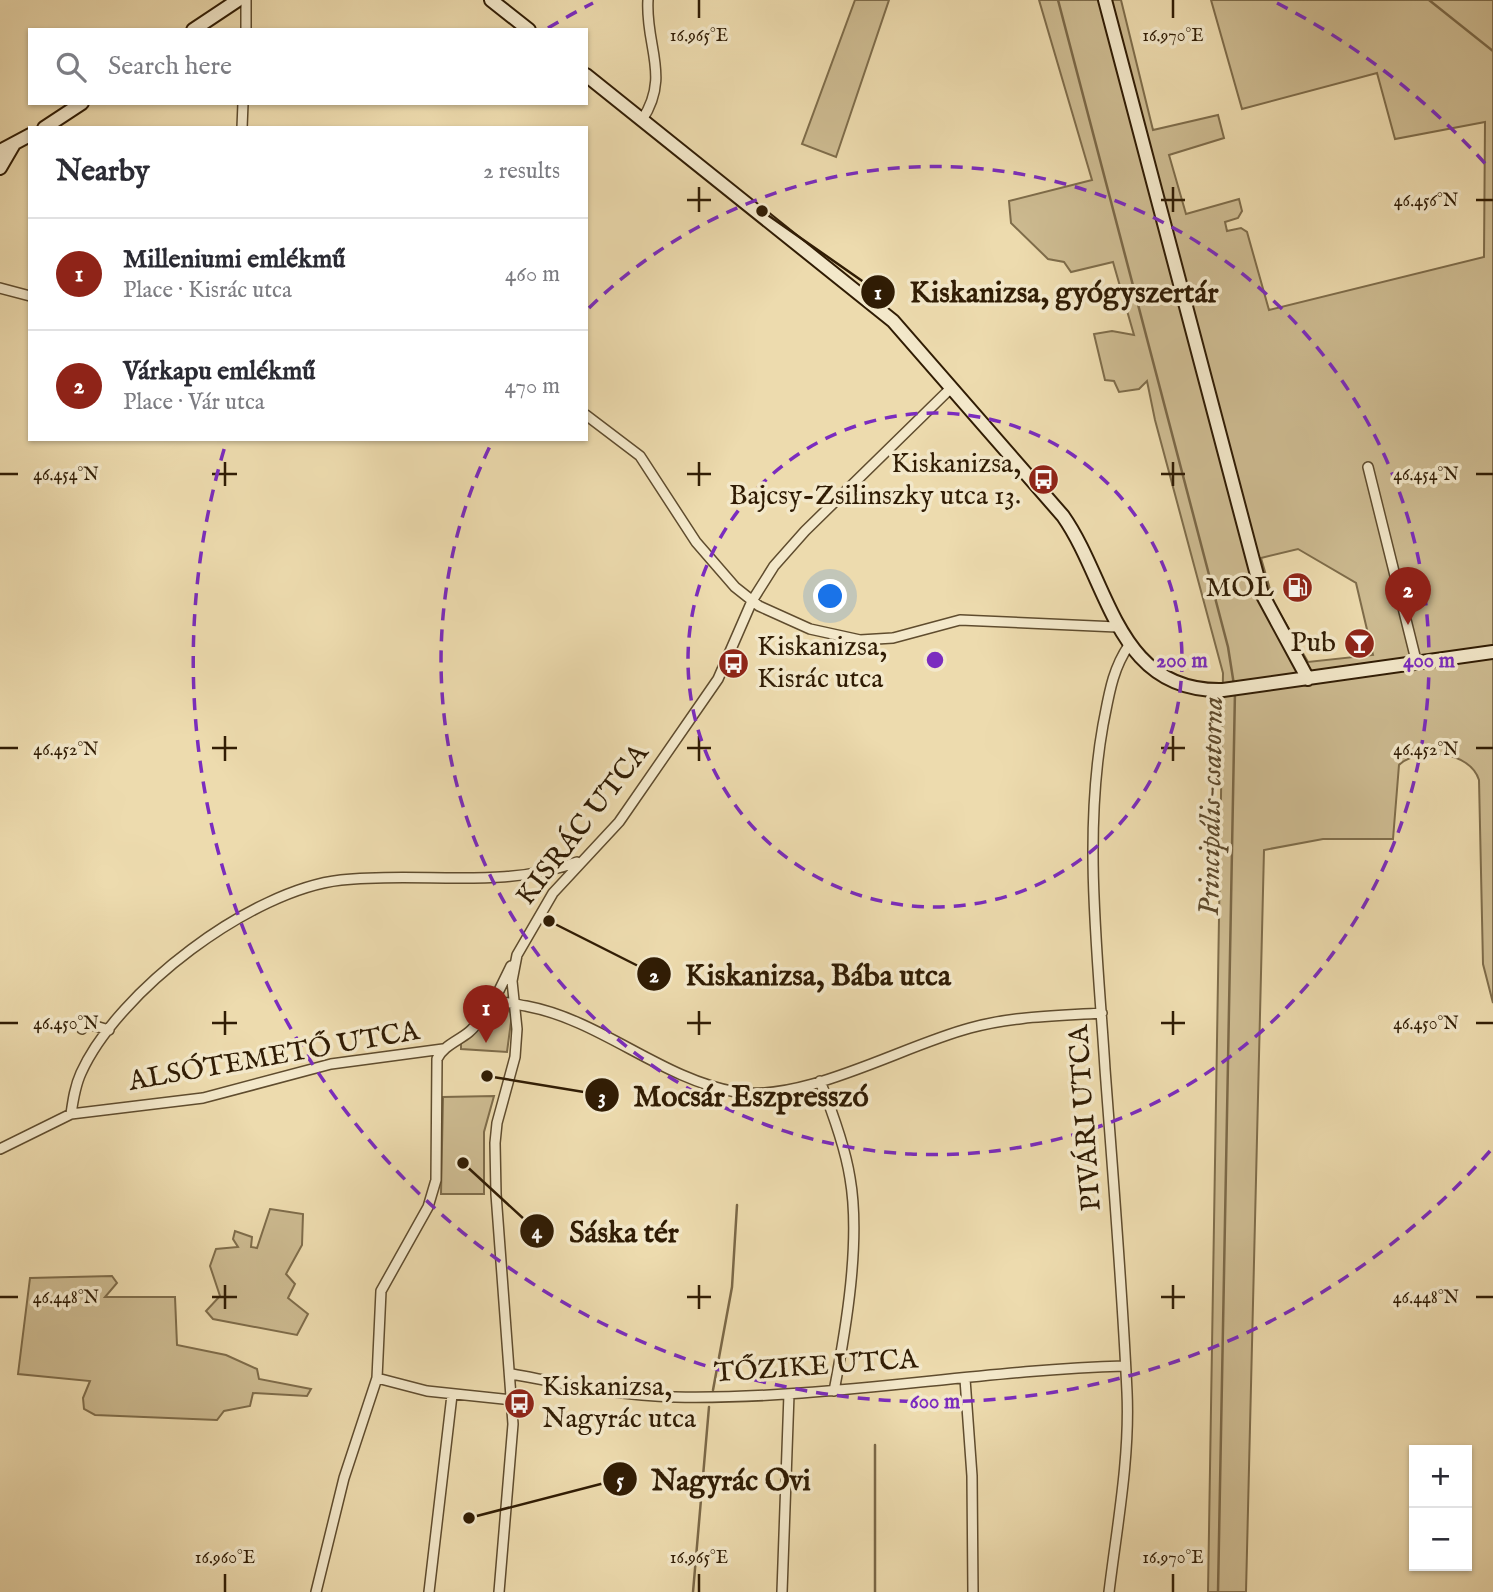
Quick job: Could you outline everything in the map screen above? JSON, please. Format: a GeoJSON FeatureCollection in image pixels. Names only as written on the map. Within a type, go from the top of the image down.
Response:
{"type":"FeatureCollection","features":[{"type":"Feature","properties":{"kind":"street"},"geometry":{"type":"LineString","coordinates":[[196,28],[238,0]]}},
{"type":"Feature","properties":{"kind":"street"},"geometry":{"type":"LineString","coordinates":[[246,0],[246,28]]}},
{"type":"Feature","properties":{"kind":"street"},"geometry":{"type":"LineString","coordinates":[[491,0],[526,28]]}},
{"type":"Feature","properties":{"kind":"street"},"geometry":{"type":"LineString","coordinates":[[642,120],[654,97],[657,79],[648,0]]}},
{"type":"Feature","properties":{"kind":"street"},"geometry":{"type":"LineString","coordinates":[[1105,0],[1255,566],[1266,601],[1308,679]]}},
{"type":"Feature","properties":{"kind":"street"},"geometry":{"type":"LineString","coordinates":[[588,77],[884,314],[1073,530],[1117,627],[1129,645],[1169,679],[1192,687],[1223,690],[1491,653]]}},
{"type":"Feature","properties":{"kind":"street"},"geometry":{"type":"LineString","coordinates":[[47,126],[79,105]]}},
{"type":"Feature","properties":{"kind":"street"},"geometry":{"type":"LineString","coordinates":[[242,126],[243,105]]}},
{"type":"Feature","properties":{"kind":"street"},"geometry":{"type":"LineString","coordinates":[[0,151],[28,136]]}},
{"type":"Feature","properties":{"kind":"street"},"geometry":{"type":"LineString","coordinates":[[0,168],[15,144]]}},
{"type":"Feature","properties":{"kind":"street"},"geometry":{"type":"LineString","coordinates":[[0,288],[28,295]]}},
{"type":"Feature","properties":{"kind":"street","name":"KISRÁC UTCA"},"geometry":{"type":"LineString","coordinates":[[499,1592],[512,1451],[512,1374],[496,1194],[495,1143],[497,1123],[515,1057],[516,1004],[512,981],[517,955],[554,893],[619,822],[718,679],[752,601],[768,575],[805,531],[951,388]]}},
{"type":"Feature","properties":{"kind":"street"},"geometry":{"type":"LineString","coordinates":[[588,417],[640,456],[706,555],[752,601],[810,629],[860,640],[893,638],[960,620],[1117,627]]}},
{"type":"Feature","properties":{"kind":"street"},"geometry":{"type":"LineString","coordinates":[[1368,467],[1417,664]]}},
{"type":"Feature","properties":{"kind":"street","name":"PIVÁRI UTCA"},"geometry":{"type":"LineString","coordinates":[[1109,1592],[1125,1461],[1125,1366],[1094,857],[1095,780],[1111,680],[1129,645]]}},
{"type":"Feature","properties":{"kind":"street"},"geometry":{"type":"LineString","coordinates":[[71,1114],[80,1074],[109,1030],[142,993],[189,952],[259,905],[294,892],[341,880],[524,876],[582,860]]}},
{"type":"Feature","properties":{"kind":"street"},"geometry":{"type":"LineString","coordinates":[[489,1010],[517,955]]}},
{"type":"Feature","properties":{"kind":"street"},"geometry":{"type":"LineString","coordinates":[[316,1592],[351,1455],[377,1378],[381,1291],[428,1207],[436,1180],[436,1066],[443,1049],[467,1034],[489,1010],[501,1002],[568,1016],[692,1078],[718,1088],[764,1094],[820,1081],[930,1039],[991,1022],[1102,1013]]}},
{"type":"Feature","properties":{"kind":"street"},"geometry":{"type":"LineString","coordinates":[[82,1029],[85,1023],[90,1023],[109,1030]]}},
{"type":"Feature","properties":{"kind":"street","name":"ALSÓTEMETŐ UTCA"},"geometry":{"type":"LineString","coordinates":[[0,1149],[71,1114],[204,1098],[331,1064],[443,1049]]}},
{"type":"Feature","properties":{"kind":"street"},"geometry":{"type":"LineString","coordinates":[[820,1081],[850,1174],[853,1203],[846,1321],[834,1391]]}},
{"type":"Feature","properties":{"kind":"street","name":"TŐZIKE UTCA"},"geometry":{"type":"LineString","coordinates":[[512,1374],[596,1390],[652,1396],[789,1394],[965,1379],[1051,1368],[1125,1366]]}},
{"type":"Feature","properties":{"kind":"street"},"geometry":{"type":"LineString","coordinates":[[377,1378],[452,1395],[512,1401]]}},
{"type":"Feature","properties":{"kind":"street"},"geometry":{"type":"LineString","coordinates":[[965,1379],[972,1476],[972,1592]]}},
{"type":"Feature","properties":{"kind":"street"},"geometry":{"type":"LineString","coordinates":[[782,1592],[789,1394]]}},
{"type":"Feature","properties":{"kind":"street"},"geometry":{"type":"LineString","coordinates":[[429,1592],[452,1395]]}},
{"type":"Feature","properties":{"kind":"shaded area"},"geometry":{"type":"Polygon","coordinates":[[[855,0],[889,0],[836,157],[802,144],[855,0]]]}},
{"type":"Feature","properties":{"kind":"shaded area"},"geometry":{"type":"Polygon","coordinates":[[[1039,0],[1121,0],[1153,130],[1218,115],[1224,138],[1169,155],[1186,214],[1239,199],[1242,211],[1238,218],[1225,222],[1227,231],[1241,228],[1247,232],[1269,310],[1484,257],[1485,122],[1395,139],[1377,73],[1242,109],[1211,0],[1493,0],[1493,1003],[1483,964],[1479,780],[1474,770],[1466,763],[1443,754],[1431,754],[1419,755],[1399,765],[1393,839],[1323,839],[1264,850],[1246,1592],[1208,1592],[1223,673],[1147,381],[1139,389],[1119,392],[1114,381],[1105,380],[1094,334],[1112,331],[1134,335],[1113,262],[1071,272],[1064,262],[1048,259],[1011,223],[1009,201],[1092,180],[1039,0]],[[1298,549],[1261,558],[1274,603],[1308,662],[1373,655],[1356,583],[1298,549]]]}},
{"type":"Feature","properties":{"kind":"shaded area"},"geometry":{"type":"Polygon","coordinates":[[[506,1007],[512,1014],[507,1052],[461,1049],[461,1043],[497,1009],[506,1007]]]}},
{"type":"Feature","properties":{"kind":"shaded area"},"geometry":{"type":"Polygon","coordinates":[[[494,1096],[484,1132],[484,1194],[441,1194],[443,1097],[494,1096]]]}},
{"type":"Feature","properties":{"kind":"shaded area"},"geometry":{"type":"Polygon","coordinates":[[[270,1209],[303,1214],[302,1245],[286,1274],[295,1284],[288,1298],[308,1314],[297,1335],[213,1319],[206,1311],[220,1296],[210,1266],[216,1249],[238,1247],[233,1239],[235,1231],[252,1237],[251,1247],[257,1248],[270,1209]]]}},
{"type":"Feature","properties":{"kind":"shaded area"},"geometry":{"type":"Polygon","coordinates":[[[112,1276],[117,1283],[105,1297],[175,1297],[177,1345],[226,1355],[257,1369],[259,1379],[311,1389],[307,1396],[253,1393],[250,1406],[224,1411],[217,1420],[95,1415],[84,1409],[83,1398],[90,1381],[18,1374],[30,1278],[112,1276]]]}},
{"type":"Feature","properties":{"kind":"waterway","name":"Principális-csatorna"},"geometry":{"type":"LineString","coordinates":[[1058,0],[1228,647],[1234,685]]}},
{"type":"Feature","properties":{"kind":"waterway"},"geometry":{"type":"LineString","coordinates":[[1429,0],[1493,51]]}},
{"type":"Feature","properties":{"kind":"waterway","name":"Principális-csatorna"},"geometry":{"type":"LineString","coordinates":[[1218,1592],[1235,691]]}},
{"type":"Feature","properties":{"kind":"waterway"},"geometry":{"type":"LineString","coordinates":[[713,1390],[732,1287],[737,1205]]}},
{"type":"Feature","properties":{"kind":"waterway"},"geometry":{"type":"LineString","coordinates":[[693,1592],[709,1407]]}},
{"type":"Feature","properties":{"kind":"waterway"},"geometry":{"type":"LineString","coordinates":[[875,1445],[875,1592]]}},
{"type":"Feature","properties":{"kind":"place","name":"Kiskanizsa, gyógyszertár"},"geometry":{"type":"Point","coordinates":[762,211]}},
{"type":"Feature","properties":{"kind":"place","name":"Kiskanizsa, Bajcsy-Zsilinszky utca 13."},"geometry":{"type":"Point","coordinates":[1044,480]}},
{"type":"Feature","properties":{"kind":"place","name":"MOL"},"geometry":{"type":"Point","coordinates":[1297,588]}},
{"type":"Feature","properties":{"kind":"place","name":"Várkapu emlékmű"},"geometry":{"type":"Point","coordinates":[1408,625]}},
{"type":"Feature","properties":{"kind":"place","name":"Pub"},"geometry":{"type":"Point","coordinates":[1359,643]}},
{"type":"Feature","properties":{"kind":"place","name":"Kiskanizsa, Kisrác utca"},"geometry":{"type":"Point","coordinates":[734,663]}},
{"type":"Feature","properties":{"kind":"place","name":"Kiskanizsa, Bába utca"},"geometry":{"type":"Point","coordinates":[549,921]}},
{"type":"Feature","properties":{"kind":"place","name":"Milleniumi emlékmű"},"geometry":{"type":"Point","coordinates":[486,1043]}},
{"type":"Feature","properties":{"kind":"place","name":"Mocsár Eszpresszó"},"geometry":{"type":"Point","coordinates":[487,1076]}},
{"type":"Feature","properties":{"kind":"place","name":"Sáska tér"},"geometry":{"type":"Point","coordinates":[463,1163]}},
{"type":"Feature","properties":{"kind":"place","name":"Kiskanizsa, Nagyrác utca"},"geometry":{"type":"Point","coordinates":[519,1403]}},
{"type":"Feature","properties":{"kind":"place","name":"Nagyrác Ovi"},"geometry":{"type":"Point","coordinates":[469,1518]}}]}
